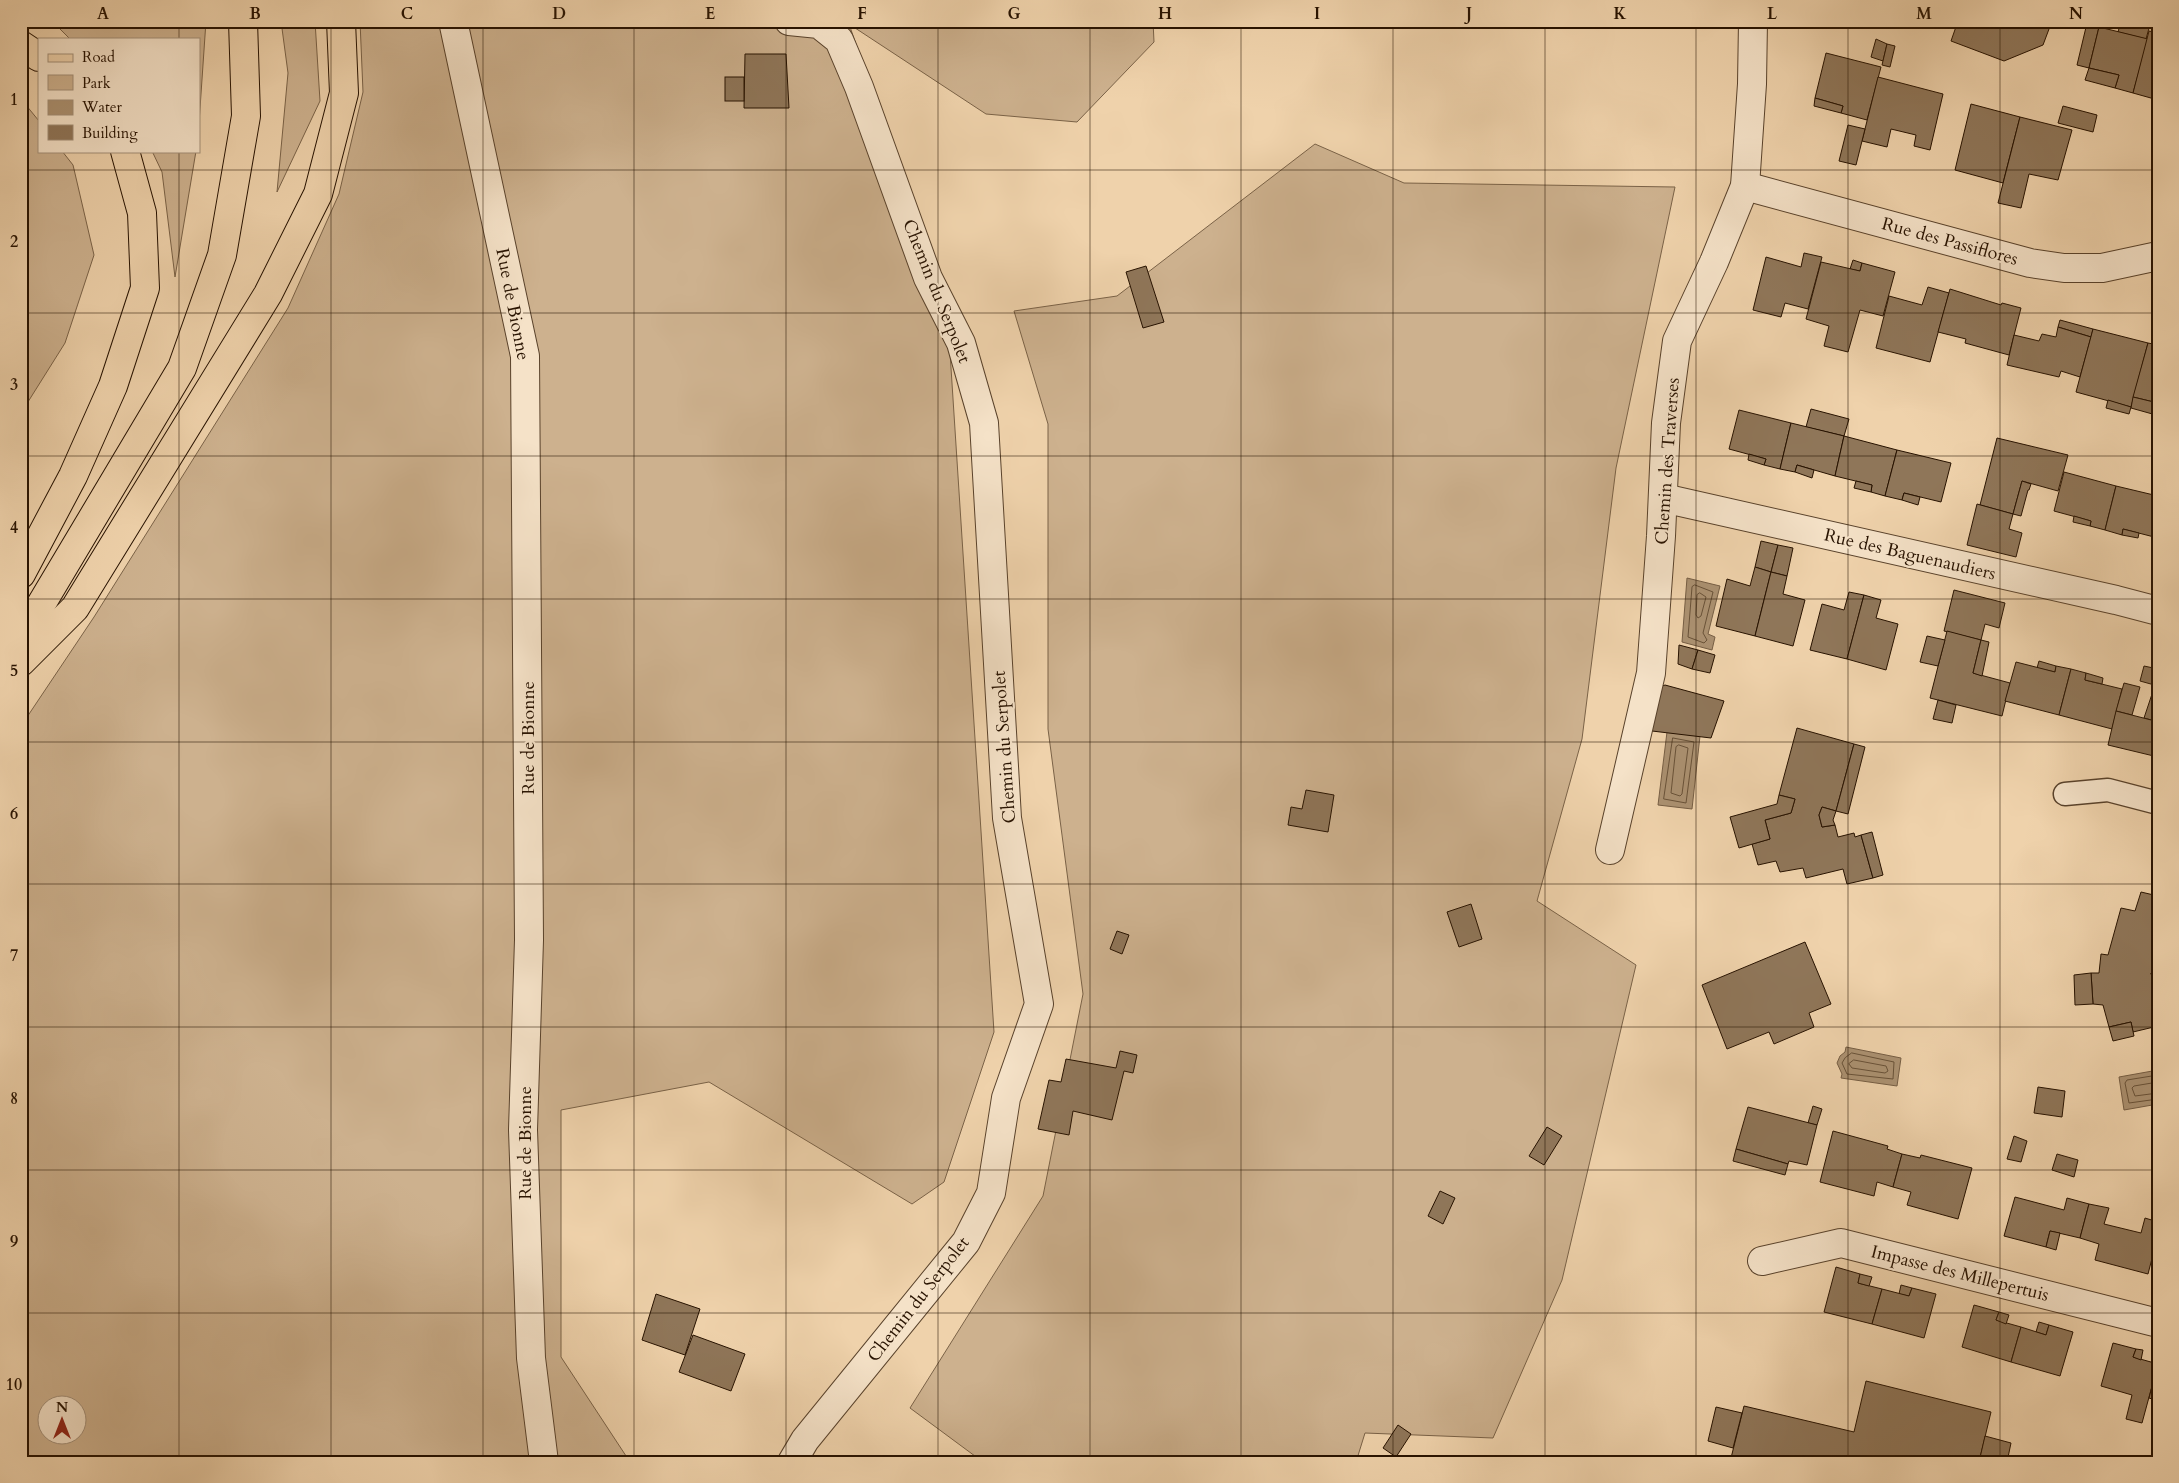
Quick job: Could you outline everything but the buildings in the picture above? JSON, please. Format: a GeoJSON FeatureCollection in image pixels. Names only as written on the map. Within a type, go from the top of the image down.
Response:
{"type":"FeatureCollection","features":[{"type":"Feature","properties":{"kind":"main road"},"geometry":{"type":"LineString","coordinates":[[21,638],[182,368],[222,255],[246,116],[243,21]]}},
{"type":"Feature","properties":{"kind":"main road"},"geometry":{"type":"LineString","coordinates":[[21,662],[75,608],[268,294],[318,194],[344,93],[341,21]]}},
{"type":"Feature","properties":{"kind":"main road"},"geometry":{"type":"LineString","coordinates":[[21,45],[38,56]]}},
{"type":"Feature","properties":{"kind":"main road"},"geometry":{"type":"LineString","coordinates":[[21,574],[74,476],[114,386],[145,288],[142,213],[125,152]]}},
{"type":"Feature","properties":{"kind":"street","name":"Rue de Bionne"},"geometry":{"type":"LineString","coordinates":[[453,21],[525,356],[529,940],[523,1130],[531,1358],[544,1462]]}},
{"type":"Feature","properties":{"kind":"street","name":"Chemin du Serpolet"},"geometry":{"type":"LineString","coordinates":[[789,21],[819,24],[839,40],[859,87],[928,278],[961,343],[984,423],[1007,818],[1039,1004],[1006,1098],[991,1192],[966,1242],[805,1440],[792,1462]]}},
{"type":"Feature","properties":{"kind":"street","name":"Chemin des Traverses"},"geometry":{"type":"LineString","coordinates":[[1610,850],[1651,673],[1666,423],[1677,341],[1714,262],[1745,186],[1752,84],[1753,21]]}},
{"type":"Feature","properties":{"kind":"street","name":"Rue des Passiflores"},"geometry":{"type":"LineString","coordinates":[[1745,186],[2030,263],[2064,268],[2102,268],[2158,256]]}},
{"type":"Feature","properties":{"kind":"street","name":"Rue des Baguenaudiers"},"geometry":{"type":"LineString","coordinates":[[1663,498],[2158,611]]}},
{"type":"Feature","properties":{"kind":"street","name":"Impasse des Millepertuis"},"geometry":{"type":"LineString","coordinates":[[1762,1261],[1841,1243],[2158,1323]]}},
{"type":"Feature","properties":{"kind":"lane"},"geometry":{"type":"LineString","coordinates":[[2065,794],[2108,790],[2158,803]]}},
{"type":"Feature","properties":{"kind":"green space"},"geometry":{"type":"Polygon","coordinates":[[[44,21],[206,21],[200,108],[200,38],[69,38],[58,27],[44,21]]]}},
{"type":"Feature","properties":{"kind":"green space"},"geometry":{"type":"Polygon","coordinates":[[[281,21],[315,21],[320,101],[277,192],[288,73],[281,21]]]}},
{"type":"Feature","properties":{"kind":"green space"},"geometry":{"type":"Polygon","coordinates":[[[360,21],[1153,21],[1154,42],[1077,122],[986,114],[849,24],[947,306],[994,1032],[944,1182],[912,1204],[709,1082],[561,1110],[561,1357],[630,1462],[21,1462],[21,726],[94,617],[288,308],[339,194],[363,92],[360,21]]]}},
{"type":"Feature","properties":{"kind":"green space"},"geometry":{"type":"Polygon","coordinates":[[[21,99],[38,120],[38,152],[63,152],[73,165],[94,255],[65,343],[21,413],[21,99]]]}},
{"type":"Feature","properties":{"kind":"green space"},"geometry":{"type":"Polygon","coordinates":[[[1315,144],[1404,183],[1675,187],[1616,468],[1582,739],[1537,901],[1636,965],[1562,1280],[1493,1438],[1365,1433],[1356,1462],[983,1462],[910,1408],[1043,1196],[1083,994],[1048,729],[1048,424],[1014,311],[1117,296],[1315,144]]]}},
{"type":"Feature","properties":{"kind":"green space"},"geometry":{"type":"Polygon","coordinates":[[[152,152],[196,152],[175,277],[162,172],[152,152]]]}},
{"type":"Feature","properties":{"kind":"water"},"geometry":{"type":"Polygon","coordinates":[[[1687,578],[1720,586],[1708,634],[1715,637],[1712,650],[1682,642],[1687,578]]]}},
{"type":"Feature","properties":{"kind":"water"},"geometry":{"type":"Polygon","coordinates":[[[1667,732],[1700,736],[1692,809],[1658,805],[1667,732]]]}},
{"type":"Feature","properties":{"kind":"water"},"geometry":{"type":"Polygon","coordinates":[[[1846,1047],[1901,1058],[1897,1086],[1841,1078],[1842,1074],[1837,1063],[1840,1056],[1845,1052],[1846,1047]]]}},
{"type":"Feature","properties":{"kind":"water"},"geometry":{"type":"Polygon","coordinates":[[[2158,1070],[2158,1104],[2124,1110],[2119,1077],[2158,1070]]]}}]}
